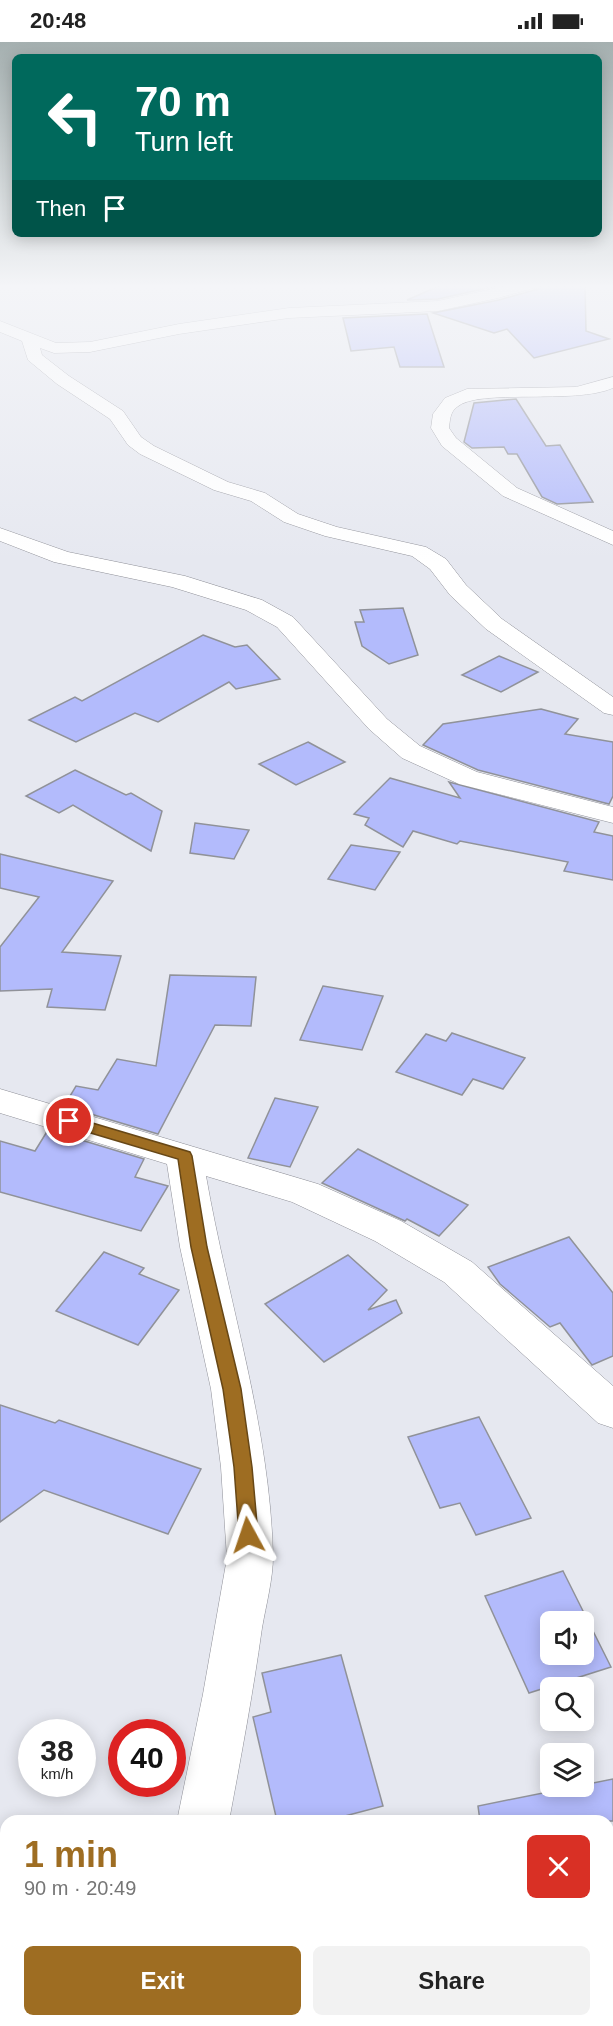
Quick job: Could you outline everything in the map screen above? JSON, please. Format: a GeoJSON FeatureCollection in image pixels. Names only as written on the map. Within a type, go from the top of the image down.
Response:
{"type":"FeatureCollection","features":[{"type":"Feature","properties":{"kind":"street"},"geometry":{"type":"LineString","coordinates":[[59,377],[117,415],[134,441],[147,450],[221,486],[258,497],[291,518],[332,532],[419,551],[438,564],[458,590],[494,624],[613,708]]}},
{"type":"Feature","properties":{"kind":"street"},"geometry":{"type":"LineString","coordinates":[[613,382],[599,388],[576,392],[472,393],[451,402],[442,414],[440,428],[449,442],[510,492],[613,539]]}},
{"type":"Feature","properties":{"kind":"street"},"geometry":{"type":"LineString","coordinates":[[0,534],[62,557],[177,581],[254,605],[285,622],[378,724],[411,752],[468,778],[613,815]]}},
{"type":"Feature","properties":{"kind":"street"},"geometry":{"type":"LineString","coordinates":[[0,1101],[305,1193],[388,1231],[458,1272],[613,1411]]}},
{"type":"Feature","properties":{"kind":"street"},"geometry":{"type":"LineString","coordinates":[[184,1156],[199,1247],[232,1389],[243,1467],[250,1558],[228,1694],[204,1815]]}},
{"type":"Feature","properties":{"kind":"building"},"geometry":{"type":"Polygon","coordinates":[[[516,399],[546,446],[560,445],[593,502],[557,504],[542,497],[517,454],[508,454],[504,447],[472,448],[464,442],[474,403],[516,399]]]}},
{"type":"Feature","properties":{"kind":"building"},"geometry":{"type":"Polygon","coordinates":[[[403,608],[418,655],[389,664],[362,646],[355,622],[364,622],[360,610],[403,608]]]}},
{"type":"Feature","properties":{"kind":"building"},"geometry":{"type":"Polygon","coordinates":[[[203,635],[235,647],[247,645],[280,679],[236,689],[229,682],[158,722],[135,713],[76,742],[29,720],[75,697],[82,701],[203,635]]]}},
{"type":"Feature","properties":{"kind":"building"},"geometry":{"type":"Polygon","coordinates":[[[499,656],[538,672],[501,692],[462,675],[499,656]]]}},
{"type":"Feature","properties":{"kind":"building"},"geometry":{"type":"Polygon","coordinates":[[[541,709],[578,719],[565,734],[613,742],[613,796],[609,804],[478,770],[423,745],[443,724],[541,709]]]}},
{"type":"Feature","properties":{"kind":"building"},"geometry":{"type":"Polygon","coordinates":[[[308,742],[345,762],[296,785],[259,764],[308,742]]]}},
{"type":"Feature","properties":{"kind":"building"},"geometry":{"type":"Polygon","coordinates":[[[75,770],[126,795],[131,793],[162,811],[151,851],[73,805],[59,813],[26,796],[75,770]]]}},
{"type":"Feature","properties":{"kind":"building"},"geometry":{"type":"Polygon","coordinates":[[[390,778],[460,798],[449,782],[599,822],[594,832],[613,836],[613,880],[564,871],[568,862],[460,841],[457,844],[413,831],[403,847],[365,825],[369,818],[354,814],[390,778]]]}},
{"type":"Feature","properties":{"kind":"building"},"geometry":{"type":"Polygon","coordinates":[[[195,823],[249,830],[234,859],[190,853],[195,823]]]}},
{"type":"Feature","properties":{"kind":"building"},"geometry":{"type":"Polygon","coordinates":[[[351,845],[400,852],[375,890],[328,879],[351,845]]]}},
{"type":"Feature","properties":{"kind":"building"},"geometry":{"type":"Polygon","coordinates":[[[0,854],[113,881],[62,952],[121,956],[105,1010],[47,1007],[52,989],[0,991],[0,947],[39,897],[0,888],[0,854]]]}},
{"type":"Feature","properties":{"kind":"building"},"geometry":{"type":"Polygon","coordinates":[[[170,975],[256,977],[251,1026],[215,1025],[158,1134],[64,1106],[76,1086],[98,1090],[117,1059],[156,1066],[170,975]]]}},
{"type":"Feature","properties":{"kind":"building"},"geometry":{"type":"Polygon","coordinates":[[[323,986],[383,996],[362,1050],[300,1040],[323,986]]]}},
{"type":"Feature","properties":{"kind":"building"},"geometry":{"type":"Polygon","coordinates":[[[452,1033],[525,1058],[503,1089],[473,1079],[462,1095],[396,1072],[426,1034],[446,1041],[452,1033]]]}},
{"type":"Feature","properties":{"kind":"building"},"geometry":{"type":"Polygon","coordinates":[[[275,1098],[318,1107],[290,1167],[248,1158],[275,1098]]]}},
{"type":"Feature","properties":{"kind":"building"},"geometry":{"type":"Polygon","coordinates":[[[48,1130],[144,1159],[135,1177],[168,1186],[141,1231],[0,1192],[0,1141],[35,1151],[48,1130]]]}},
{"type":"Feature","properties":{"kind":"building"},"geometry":{"type":"Polygon","coordinates":[[[358,1149],[468,1205],[439,1236],[407,1219],[405,1221],[322,1183],[358,1149]]]}},
{"type":"Feature","properties":{"kind":"building"},"geometry":{"type":"Polygon","coordinates":[[[569,1237],[613,1293],[613,1356],[592,1365],[560,1323],[550,1327],[500,1284],[488,1267],[569,1237]]]}},
{"type":"Feature","properties":{"kind":"building"},"geometry":{"type":"Polygon","coordinates":[[[104,1252],[144,1268],[139,1274],[179,1290],[138,1345],[56,1311],[104,1252]]]}},
{"type":"Feature","properties":{"kind":"building"},"geometry":{"type":"Polygon","coordinates":[[[348,1255],[387,1290],[368,1310],[396,1300],[402,1313],[324,1362],[265,1304],[348,1255]]]}},
{"type":"Feature","properties":{"kind":"building"},"geometry":{"type":"Polygon","coordinates":[[[0,1405],[55,1423],[59,1420],[201,1469],[168,1534],[44,1490],[0,1522],[0,1405]]]}},
{"type":"Feature","properties":{"kind":"building"},"geometry":{"type":"Polygon","coordinates":[[[479,1417],[531,1518],[476,1535],[460,1503],[440,1508],[408,1437],[479,1417]]]}},
{"type":"Feature","properties":{"kind":"building"},"geometry":{"type":"Polygon","coordinates":[[[563,1571],[583,1611],[540,1611],[540,1665],[594,1665],[594,1633],[611,1667],[579,1677],[540,1677],[540,1690],[529,1693],[485,1596],[563,1571]]]}},
{"type":"Feature","properties":{"kind":"building"},"geometry":{"type":"Polygon","coordinates":[[[341,1655],[383,1806],[349,1815],[276,1815],[253,1717],[271,1712],[262,1673],[341,1655]]]}},
{"type":"Feature","properties":{"kind":"building"},"geometry":{"type":"Polygon","coordinates":[[[613,1779],[613,1815],[479,1815],[478,1806],[540,1794],[540,1797],[594,1797],[594,1783],[613,1779]]]}},
{"type":"Feature","properties":{"kind":"route"},"geometry":{"type":"LineString","coordinates":[[69,1121],[184,1156],[199,1247],[232,1389],[243,1467],[248,1535]]}}]}
